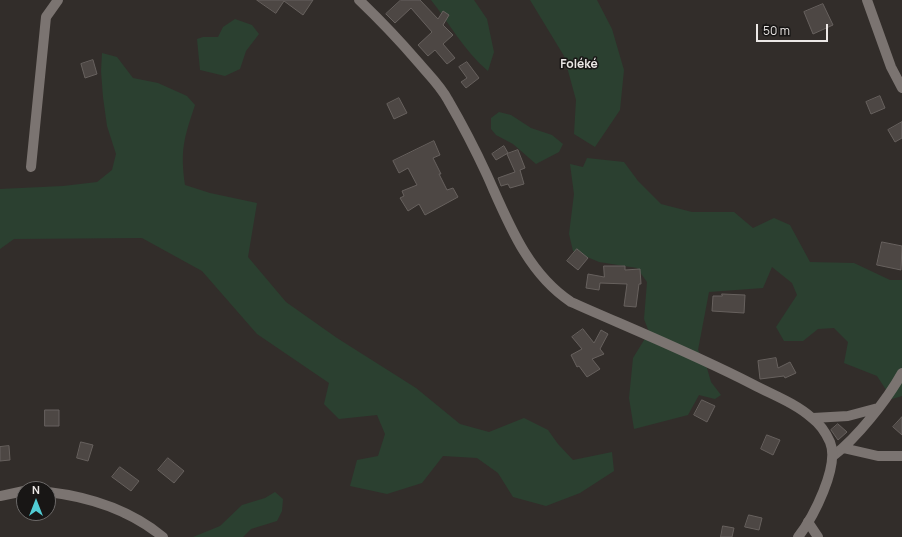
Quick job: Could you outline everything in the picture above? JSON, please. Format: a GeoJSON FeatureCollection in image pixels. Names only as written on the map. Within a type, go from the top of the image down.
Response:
{"type":"FeatureCollection","features":[{"type":"Feature","properties":{"kind":"street"},"geometry":{"type":"LineString","coordinates":[[30,167],[46,17],[58,0]]}},
{"type":"Feature","properties":{"kind":"street"},"geometry":{"type":"LineString","coordinates":[[359,0],[389,30],[434,80],[447,98],[477,153],[504,217],[537,270],[556,292],[571,302],[731,373],[799,408],[813,418],[823,429],[830,443],[833,456],[826,484],[808,522],[798,537]]}},
{"type":"Feature","properties":{"kind":"street"},"geometry":{"type":"LineString","coordinates":[[867,0],[891,67],[902,88]]}},
{"type":"Feature","properties":{"kind":"street"},"geometry":{"type":"LineString","coordinates":[[833,456],[843,448],[878,408],[902,373]]}},
{"type":"Feature","properties":{"kind":"street"},"geometry":{"type":"LineString","coordinates":[[813,418],[848,416],[878,408]]}},
{"type":"Feature","properties":{"kind":"street"},"geometry":{"type":"LineString","coordinates":[[843,448],[878,456],[902,456]]}},
{"type":"Feature","properties":{"kind":"street"},"geometry":{"type":"LineString","coordinates":[[0,496],[16,493]]}},
{"type":"Feature","properties":{"kind":"street"},"geometry":{"type":"LineString","coordinates":[[56,493],[82,498],[111,506],[145,522],[163,537]]}},
{"type":"Feature","properties":{"kind":"street"},"geometry":{"type":"LineString","coordinates":[[808,522],[818,537]]}},
{"type":"Feature","properties":{"kind":"green space"},"geometry":{"type":"Polygon","coordinates":[[[431,0],[474,0],[487,19],[494,52],[488,71],[464,46],[431,0]]]}},
{"type":"Feature","properties":{"kind":"green space"},"geometry":{"type":"Polygon","coordinates":[[[530,0],[597,0],[612,29],[624,70],[620,110],[595,147],[574,134],[576,100],[564,56],[530,0]]]}},
{"type":"Feature","properties":{"kind":"green space"},"geometry":{"type":"Polygon","coordinates":[[[235,19],[252,25],[259,34],[246,51],[240,69],[225,76],[200,70],[197,39],[203,37],[218,37],[223,27],[235,19]]]}},
{"type":"Feature","properties":{"kind":"green space"},"geometry":{"type":"Polygon","coordinates":[[[102,53],[117,57],[133,78],[158,83],[187,96],[195,105],[184,144],[183,162],[185,185],[210,193],[257,203],[248,257],[286,302],[337,338],[416,388],[460,424],[489,432],[524,418],[548,430],[558,444],[573,460],[612,452],[614,471],[580,493],[546,506],[513,497],[498,473],[477,458],[443,456],[422,483],[387,494],[350,486],[357,460],[378,456],[385,434],[377,415],[339,419],[324,404],[329,383],[257,334],[202,271],[142,238],[14,239],[0,249],[0,189],[63,186],[97,182],[112,170],[116,154],[107,126],[101,71],[102,53]]]}},
{"type":"Feature","properties":{"kind":"green space"},"geometry":{"type":"Polygon","coordinates":[[[499,112],[511,115],[531,128],[552,135],[563,144],[559,152],[536,164],[513,144],[496,135],[491,129],[491,118],[499,112]]]}},
{"type":"Feature","properties":{"kind":"green space"},"geometry":{"type":"Polygon","coordinates":[[[587,158],[624,162],[638,181],[661,204],[692,212],[734,212],[753,228],[774,218],[790,225],[810,262],[854,263],[890,280],[902,280],[902,396],[892,399],[877,376],[844,363],[848,342],[834,328],[818,329],[803,341],[784,341],[776,327],[797,295],[792,283],[772,267],[763,288],[709,292],[698,350],[707,368],[711,382],[721,395],[715,399],[699,395],[688,415],[634,429],[629,398],[633,358],[649,332],[644,319],[647,282],[637,268],[599,262],[573,251],[569,234],[574,194],[570,164],[583,167],[587,158]]]}},
{"type":"Feature","properties":{"kind":"green space"},"geometry":{"type":"Polygon","coordinates":[[[275,492],[283,499],[282,511],[277,521],[251,529],[243,537],[193,537],[220,526],[242,505],[265,498],[275,492]]]}},
{"type":"Feature","properties":{"kind":"building"},"geometry":{"type":"Polygon","coordinates":[[[257,0],[313,0],[303,15],[284,1],[276,13],[257,0]]]}},
{"type":"Feature","properties":{"kind":"building"},"geometry":{"type":"Polygon","coordinates":[[[401,0],[420,0],[438,19],[443,11],[449,15],[443,25],[453,35],[443,44],[455,58],[447,64],[435,50],[428,56],[418,45],[432,32],[411,8],[395,23],[386,14],[401,0]]]}},
{"type":"Feature","properties":{"kind":"building"},"geometry":{"type":"Polygon","coordinates":[[[823,4],[833,25],[813,34],[804,12],[823,4]]]}},
{"type":"Feature","properties":{"kind":"building"},"geometry":{"type":"Polygon","coordinates":[[[93,60],[97,74],[85,78],[81,64],[93,60]]]}},
{"type":"Feature","properties":{"kind":"building"},"geometry":{"type":"Polygon","coordinates":[[[467,62],[479,78],[466,88],[461,82],[467,78],[459,67],[467,62]]]}},
{"type":"Feature","properties":{"kind":"building"},"geometry":{"type":"Polygon","coordinates":[[[880,96],[885,108],[871,114],[866,102],[880,96]]]}},
{"type":"Feature","properties":{"kind":"building"},"geometry":{"type":"Polygon","coordinates":[[[399,98],[407,113],[394,119],[387,104],[399,98]]]}},
{"type":"Feature","properties":{"kind":"building"},"geometry":{"type":"Polygon","coordinates":[[[902,122],[902,138],[895,142],[888,130],[902,122]]]}},
{"type":"Feature","properties":{"kind":"building"},"geometry":{"type":"Polygon","coordinates":[[[434,141],[440,155],[433,158],[441,174],[439,174],[447,190],[453,188],[458,197],[425,215],[419,204],[408,211],[400,198],[404,196],[402,191],[417,185],[408,168],[399,173],[393,161],[434,141]]]}},
{"type":"Feature","properties":{"kind":"building"},"geometry":{"type":"Polygon","coordinates":[[[504,146],[508,153],[496,160],[492,154],[504,146]]]}},
{"type":"Feature","properties":{"kind":"building"},"geometry":{"type":"Polygon","coordinates":[[[518,150],[525,168],[520,170],[524,184],[510,188],[508,184],[501,186],[498,178],[515,172],[507,154],[518,150]]]}},
{"type":"Feature","properties":{"kind":"building"},"geometry":{"type":"Polygon","coordinates":[[[882,242],[902,246],[901,270],[877,265],[882,242]]]}},
{"type":"Feature","properties":{"kind":"building"},"geometry":{"type":"Polygon","coordinates":[[[577,249],[588,258],[578,270],[567,261],[577,249]]]}},
{"type":"Feature","properties":{"kind":"building"},"geometry":{"type":"Polygon","coordinates":[[[604,266],[625,266],[625,270],[640,269],[641,284],[639,284],[636,307],[624,306],[627,284],[600,283],[599,290],[586,288],[588,274],[604,277],[604,266]]]}},
{"type":"Feature","properties":{"kind":"building"},"geometry":{"type":"Polygon","coordinates":[[[722,294],[745,295],[744,313],[712,311],[713,296],[722,296],[722,294]]]}},
{"type":"Feature","properties":{"kind":"building"},"geometry":{"type":"Polygon","coordinates":[[[583,329],[594,343],[601,330],[608,334],[600,349],[604,354],[592,359],[600,369],[587,377],[579,366],[577,367],[571,355],[582,349],[572,337],[583,329]]]}},
{"type":"Feature","properties":{"kind":"building"},"geometry":{"type":"Polygon","coordinates":[[[776,358],[778,368],[790,362],[796,373],[785,378],[784,376],[760,379],[758,361],[776,358]]]}},
{"type":"Feature","properties":{"kind":"building"},"geometry":{"type":"Polygon","coordinates":[[[702,400],[715,406],[707,422],[694,415],[702,400]]]}},
{"type":"Feature","properties":{"kind":"building"},"geometry":{"type":"Polygon","coordinates":[[[45,410],[59,410],[59,426],[45,426],[45,410]]]}},
{"type":"Feature","properties":{"kind":"building"},"geometry":{"type":"Polygon","coordinates":[[[902,417],[902,435],[893,427],[902,417]]]}},
{"type":"Feature","properties":{"kind":"building"},"geometry":{"type":"Polygon","coordinates":[[[838,424],[847,432],[838,440],[831,430],[838,424]]]}},
{"type":"Feature","properties":{"kind":"building"},"geometry":{"type":"Polygon","coordinates":[[[767,435],[780,440],[773,455],[761,449],[767,435]]]}},
{"type":"Feature","properties":{"kind":"building"},"geometry":{"type":"Polygon","coordinates":[[[81,442],[93,445],[88,461],[77,458],[81,442]]]}},
{"type":"Feature","properties":{"kind":"building"},"geometry":{"type":"Polygon","coordinates":[[[9,446],[10,460],[0,461],[0,447],[9,446]]]}},
{"type":"Feature","properties":{"kind":"building"},"geometry":{"type":"Polygon","coordinates":[[[168,458],[184,471],[174,483],[158,470],[168,458]]]}},
{"type":"Feature","properties":{"kind":"building"},"geometry":{"type":"Polygon","coordinates":[[[120,467],[139,481],[131,491],[112,477],[120,467]]]}},
{"type":"Feature","properties":{"kind":"building"},"geometry":{"type":"Polygon","coordinates":[[[749,515],[762,518],[759,530],[745,527],[749,515]]]}},
{"type":"Feature","properties":{"kind":"building"},"geometry":{"type":"Polygon","coordinates":[[[723,526],[734,528],[732,537],[721,537],[723,526]]]}},
{"type":"Feature","properties":{"kind":"district","name":"Foléké"},"geometry":{"type":"Point","coordinates":[579,65]}}]}
